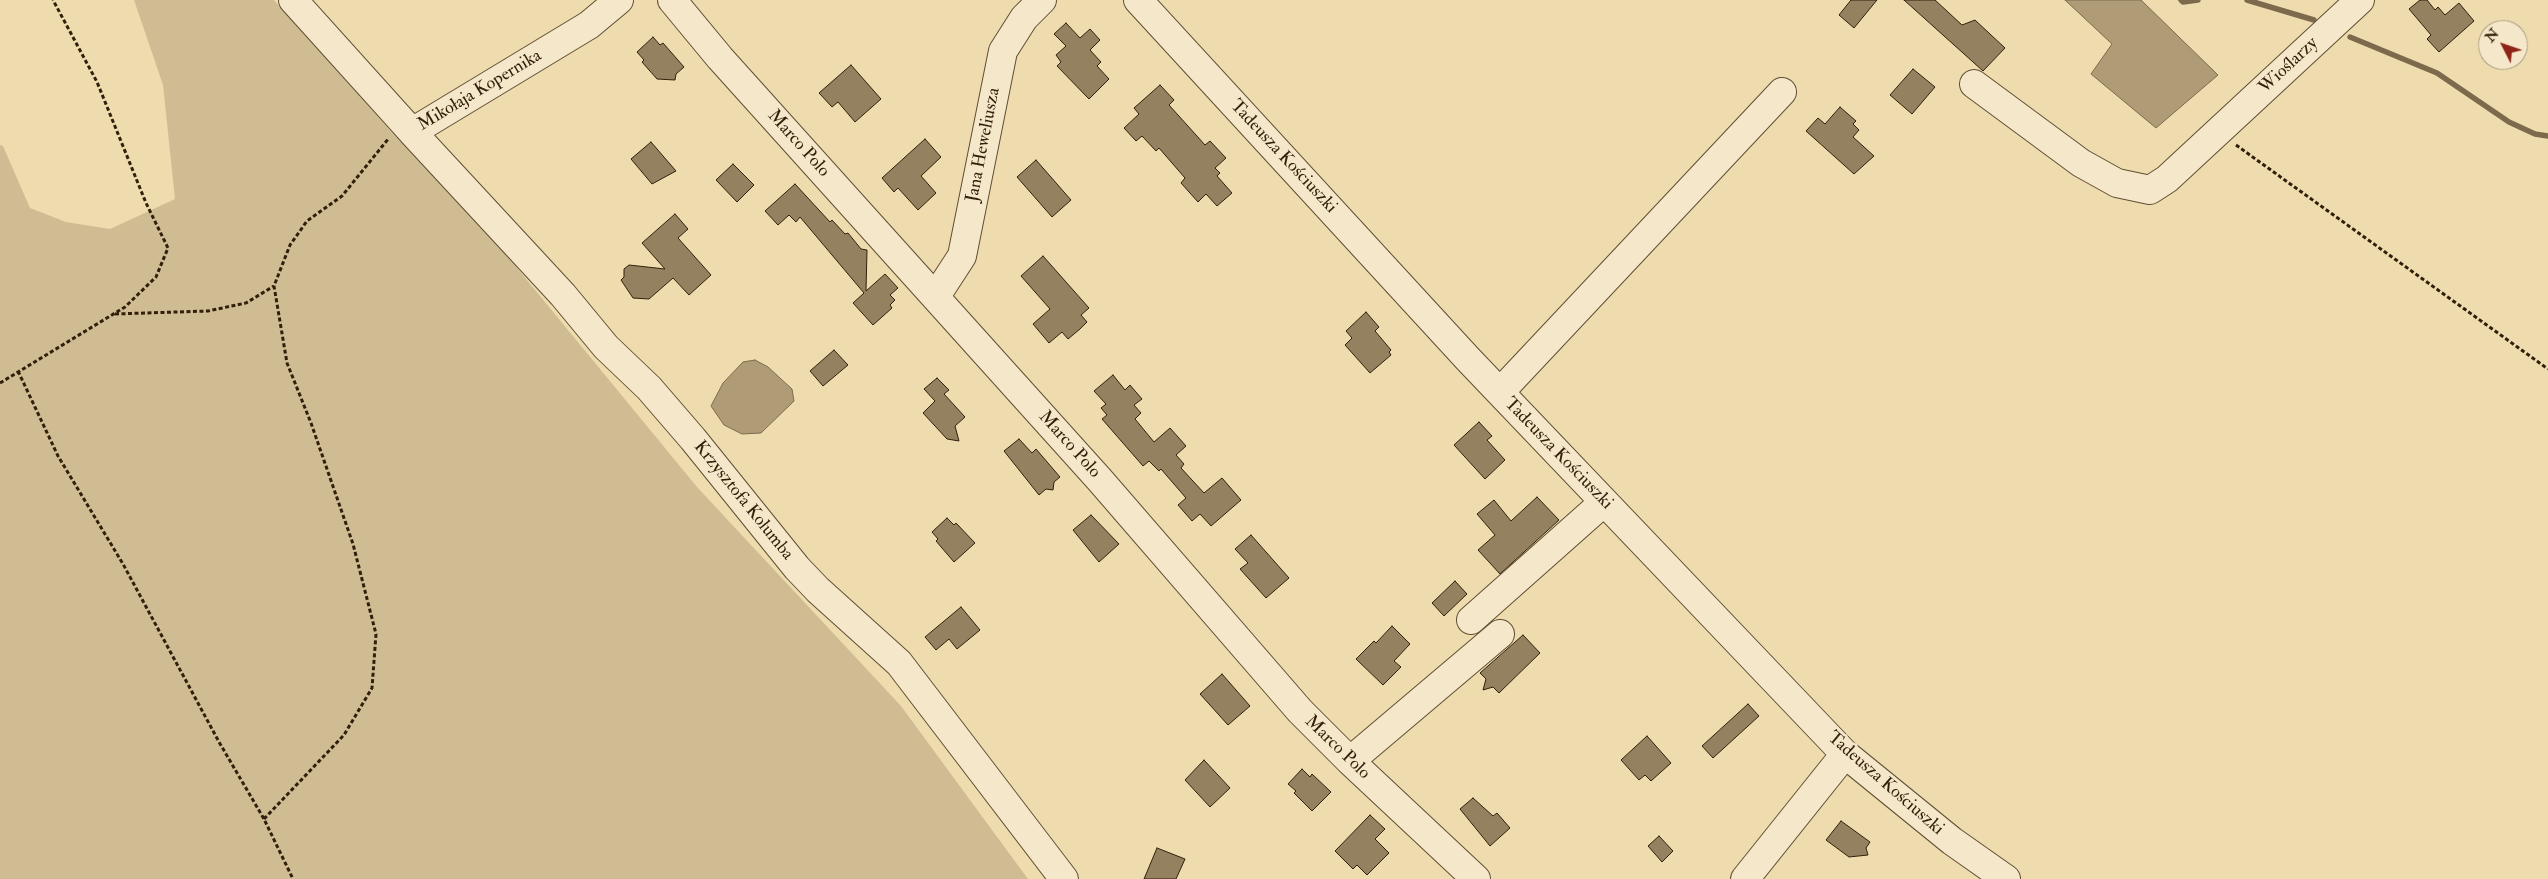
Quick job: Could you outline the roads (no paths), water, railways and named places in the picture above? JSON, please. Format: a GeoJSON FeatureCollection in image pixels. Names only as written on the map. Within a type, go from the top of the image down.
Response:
{"type":"FeatureCollection","features":[{"type":"Feature","properties":{"kind":"street","name":"Mikołaja Kopernika"},"geometry":{"type":"LineString","coordinates":[[293,0],[412,132],[589,26],[619,0]]}},
{"type":"Feature","properties":{"kind":"street","name":"Marco Polo"},"geometry":{"type":"LineString","coordinates":[[672,0],[720,58],[936,296],[1293,704],[1350,761],[1476,879]]}},
{"type":"Feature","properties":{"kind":"street","name":"Jana Heweliusza"},"geometry":{"type":"LineString","coordinates":[[936,296],[962,256],[1003,51],[1024,18],[1042,0]]}},
{"type":"Feature","properties":{"kind":"street","name":"Tadeusza Kościuszki"},"geometry":{"type":"LineString","coordinates":[[1138,0],[1500,392],[1845,754],[1952,841],[2006,879]]}},
{"type":"Feature","properties":{"kind":"street","name":"Wioślarzy"},"geometry":{"type":"LineString","coordinates":[[1974,84],[2082,163],[2117,183],[2150,190],[2167,179],[2360,0]]}},
{"type":"Feature","properties":{"kind":"street"},"geometry":{"type":"LineString","coordinates":[[1500,392],[1782,92]]}},
{"type":"Feature","properties":{"kind":"street","name":"Krzysztofa Kolumba"},"geometry":{"type":"LineString","coordinates":[[412,132],[499,224],[606,347],[649,388],[699,445],[797,568],[818,590],[898,663],[1064,879]]}},
{"type":"Feature","properties":{"kind":"street"},"geometry":{"type":"LineString","coordinates":[[1471,620],[1604,502]]}},
{"type":"Feature","properties":{"kind":"street"},"geometry":{"type":"LineString","coordinates":[[1350,761],[1500,634]]}},
{"type":"Feature","properties":{"kind":"street"},"geometry":{"type":"LineString","coordinates":[[1745,879],[1845,754]]}},
{"type":"Feature","properties":{"kind":"waterway"},"geometry":{"type":"LineString","coordinates":[[2181,0],[2183,2],[2198,0]]}},
{"type":"Feature","properties":{"kind":"waterway"},"geometry":{"type":"LineString","coordinates":[[2247,0],[2314,20]]}},
{"type":"Feature","properties":{"kind":"waterway"},"geometry":{"type":"LineString","coordinates":[[2350,37],[2437,73],[2509,122],[2535,134],[2548,136]]}}]}
